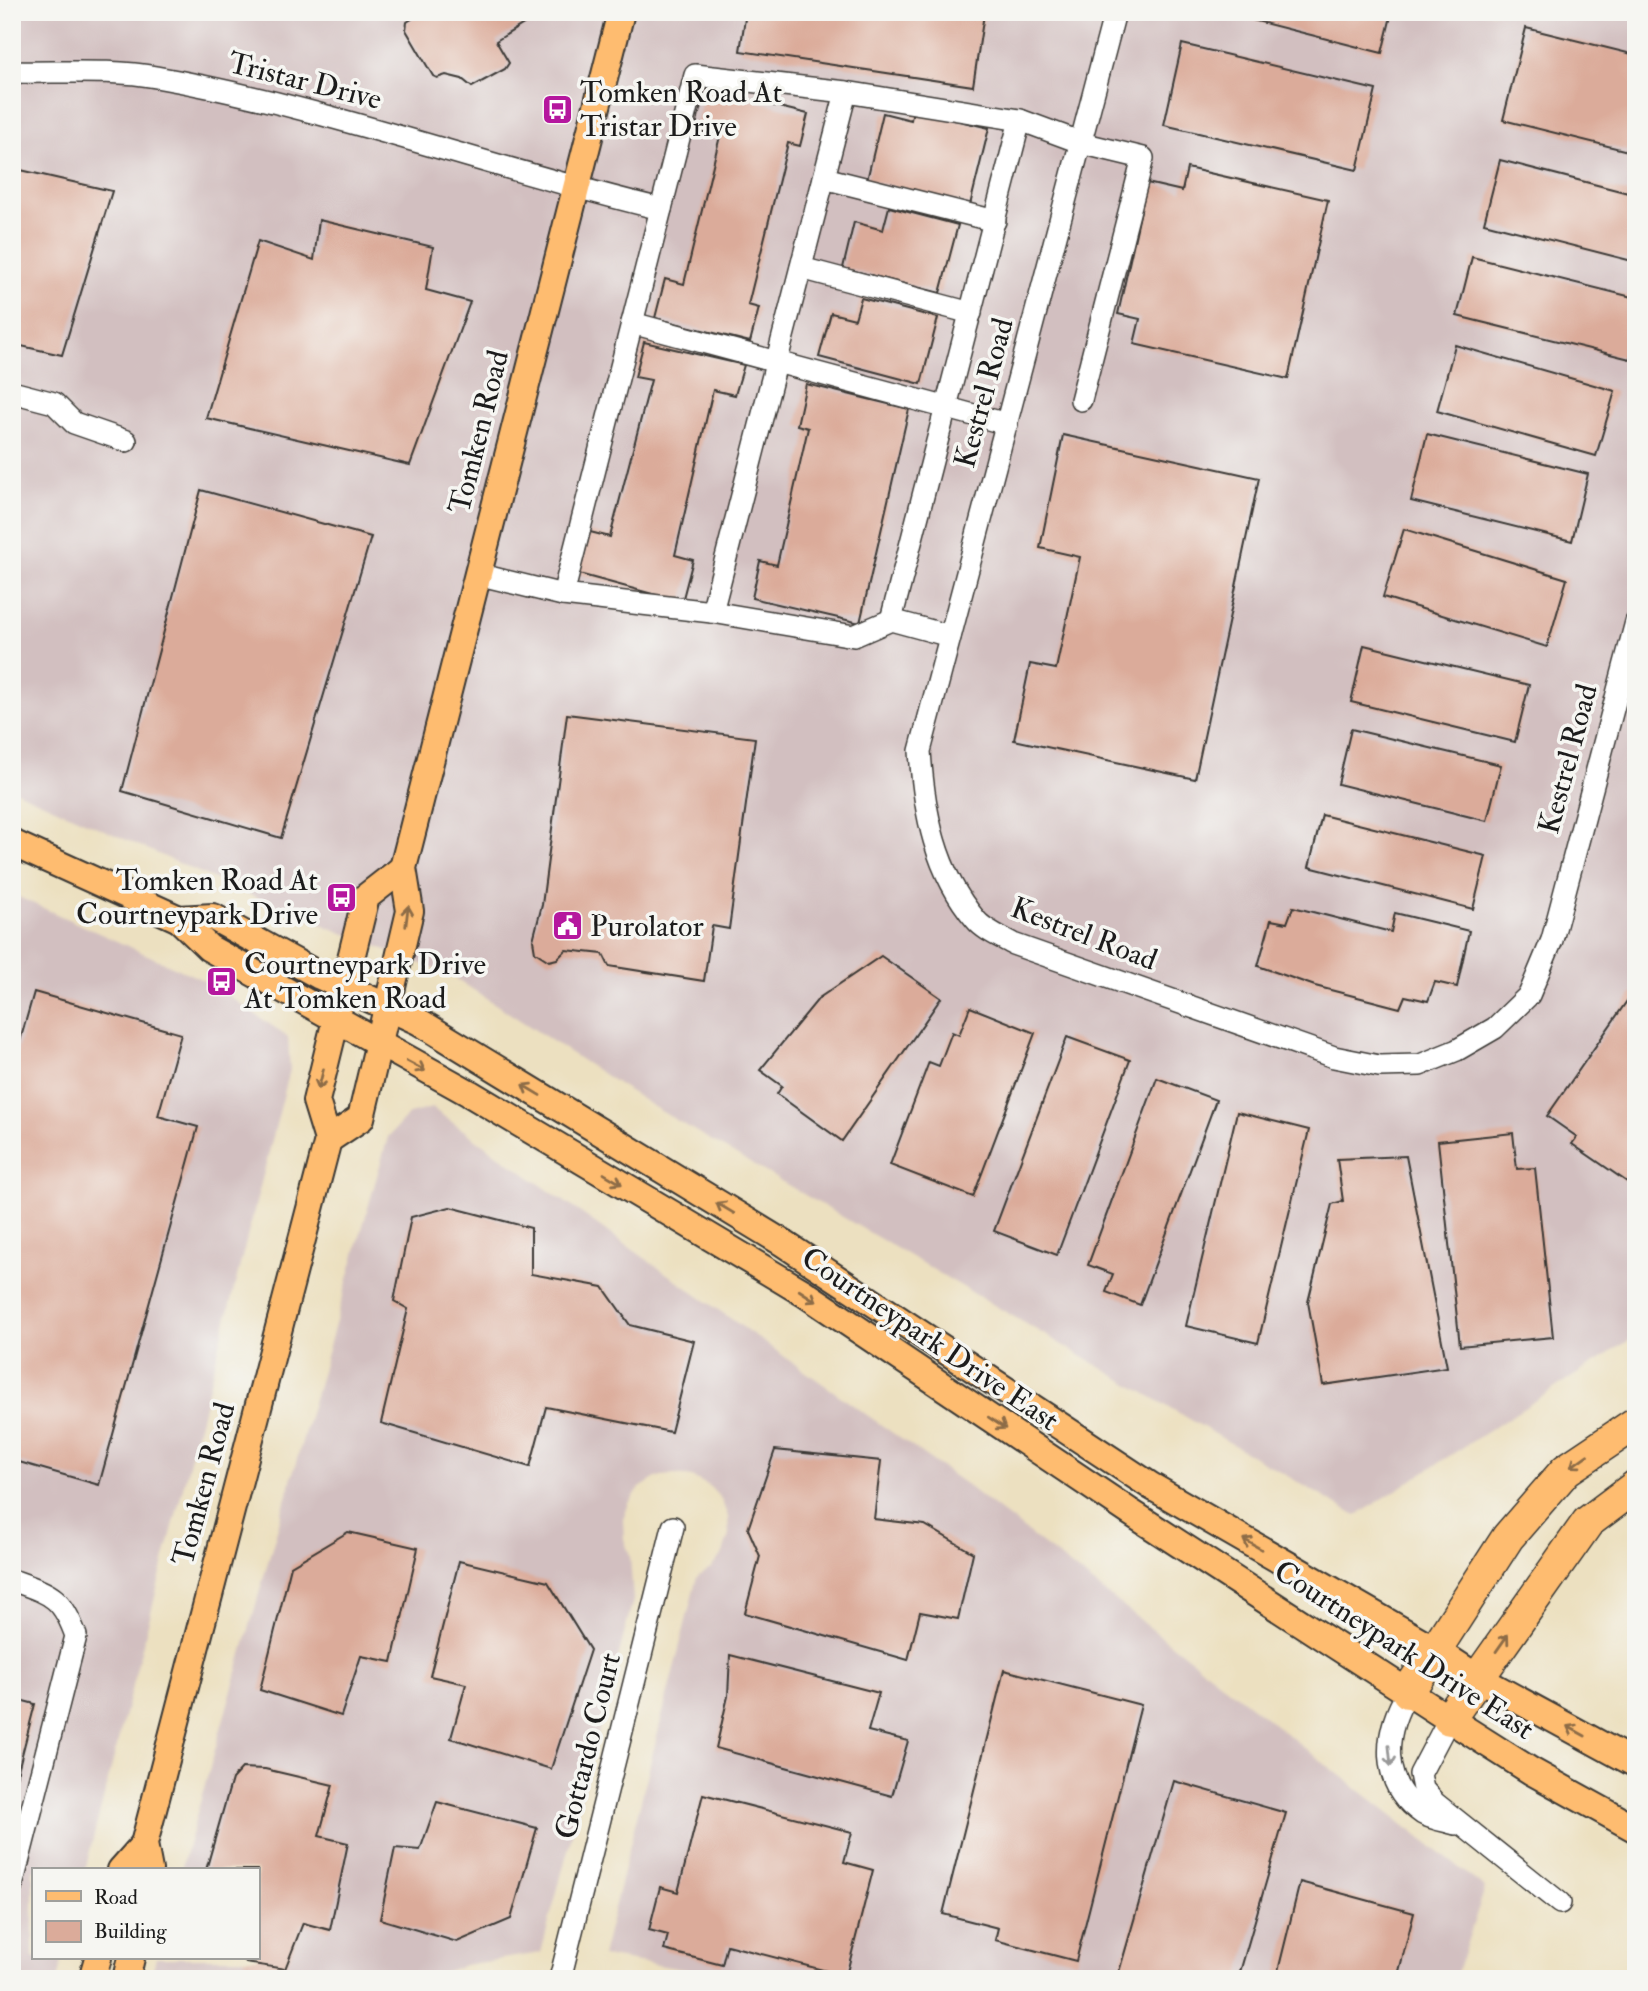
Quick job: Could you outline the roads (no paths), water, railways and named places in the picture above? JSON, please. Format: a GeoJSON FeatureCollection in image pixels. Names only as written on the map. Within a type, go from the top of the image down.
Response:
{"type":"FeatureCollection","features":[{"type":"Feature","properties":{"kind":"highway"},"geometry":{"type":"LineString","coordinates":[[1408,1692],[1508,1537],[1566,1470],[1636,1423]]}},
{"type":"Feature","properties":{"kind":"highway"},"geometry":{"type":"LineString","coordinates":[[1449,1719],[1588,1522],[1636,1486]]}},
{"type":"Feature","properties":{"kind":"main road","name":"Tomken Road"},"geometry":{"type":"LineString","coordinates":[[149,1868],[144,1844],[328,1140],[361,1118],[410,911],[403,869],[621,12]]}},
{"type":"Feature","properties":{"kind":"main road","name":"Courtneypark Drive East"},"geometry":{"type":"LineString","coordinates":[[12,844],[179,919],[209,948],[469,1093],[804,1293],[1130,1512],[1531,1772],[1636,1829]]}},
{"type":"Feature","properties":{"kind":"main road"},"geometry":{"type":"LineString","coordinates":[[328,1140],[316,1101],[366,897],[403,869]]}},
{"type":"Feature","properties":{"kind":"main road","name":"Courtneypark Drive East"},"geometry":{"type":"LineString","coordinates":[[179,919],[213,917],[344,987],[418,1021],[783,1243],[1151,1486],[1434,1649],[1478,1678],[1636,1764]]}},
{"type":"Feature","properties":{"kind":"main road","name":"Tomken Road"},"geometry":{"type":"LineString","coordinates":[[123,1868],[144,1844]]}},
{"type":"Feature","properties":{"kind":"main road"},"geometry":{"type":"LineString","coordinates":[[92,1979],[97,1960]]}},
{"type":"Feature","properties":{"kind":"main road"},"geometry":{"type":"LineString","coordinates":[[125,1979],[130,1960]]}},
{"type":"Feature","properties":{"kind":"street","name":"Kestrel Road"},"geometry":{"type":"LineString","coordinates":[[1115,12],[920,751],[923,801],[935,850],[954,888],[977,923],[1013,944],[1334,1057],[1379,1066],[1420,1065],[1457,1050],[1495,1028],[1529,995],[1552,940],[1635,631]]}},
{"type":"Feature","properties":{"kind":"street","name":"Tristar Drive"},"geometry":{"type":"LineString","coordinates":[[12,72],[153,76],[355,122],[576,189],[662,209]]}},
{"type":"Feature","properties":{"kind":"street"},"geometry":{"type":"LineString","coordinates":[[563,595],[695,75],[846,92],[1020,120],[1143,159],[1081,400]]}},
{"type":"Feature","properties":{"kind":"street"},"geometry":{"type":"LineString","coordinates":[[712,612],[846,92]]}},
{"type":"Feature","properties":{"kind":"street"},"geometry":{"type":"LineString","coordinates":[[891,620],[1020,120]]}},
{"type":"Feature","properties":{"kind":"street"},"geometry":{"type":"LineString","coordinates":[[824,178],[995,221]]}},
{"type":"Feature","properties":{"kind":"street"},"geometry":{"type":"LineString","coordinates":[[801,268],[971,313]]}},
{"type":"Feature","properties":{"kind":"street"},"geometry":{"type":"LineString","coordinates":[[632,323],[1006,424]]}},
{"type":"Feature","properties":{"kind":"street"},"geometry":{"type":"LineString","coordinates":[[12,392],[54,403],[74,424],[127,441]]}},
{"type":"Feature","properties":{"kind":"street"},"geometry":{"type":"LineString","coordinates":[[477,574],[563,595],[712,612],[854,636],[891,620],[950,636]]}},
{"type":"Feature","properties":{"kind":"street","name":"Gottardo Court"},"geometry":{"type":"LineString","coordinates":[[560,1979],[673,1527]]}},
{"type":"Feature","properties":{"kind":"street"},"geometry":{"type":"LineString","coordinates":[[12,1580],[48,1593],[67,1611],[76,1636],[12,1886]]}},
{"type":"Feature","properties":{"kind":"street"},"geometry":{"type":"LineString","coordinates":[[1408,1692],[1390,1729],[1389,1763],[1394,1780],[1407,1801],[1426,1815],[1463,1827]]}},
{"type":"Feature","properties":{"kind":"street"},"geometry":{"type":"LineString","coordinates":[[1449,1719],[1420,1774],[1423,1789],[1463,1827],[1560,1903]]}},
{"type":"Feature","properties":{"kind":"place","name":"Tomken Road At Tristar Drive"},"geometry":{"type":"Point","coordinates":[557,109]}},
{"type":"Feature","properties":{"kind":"place","name":"Tomken Road At Courtneypark Drive"},"geometry":{"type":"Point","coordinates":[341,897]}},
{"type":"Feature","properties":{"kind":"place","name":"Purolator"},"geometry":{"type":"Point","coordinates":[567,926]}},
{"type":"Feature","properties":{"kind":"place","name":"Courtneypark Drive At Tomken Road"},"geometry":{"type":"Point","coordinates":[221,981]}}]}
